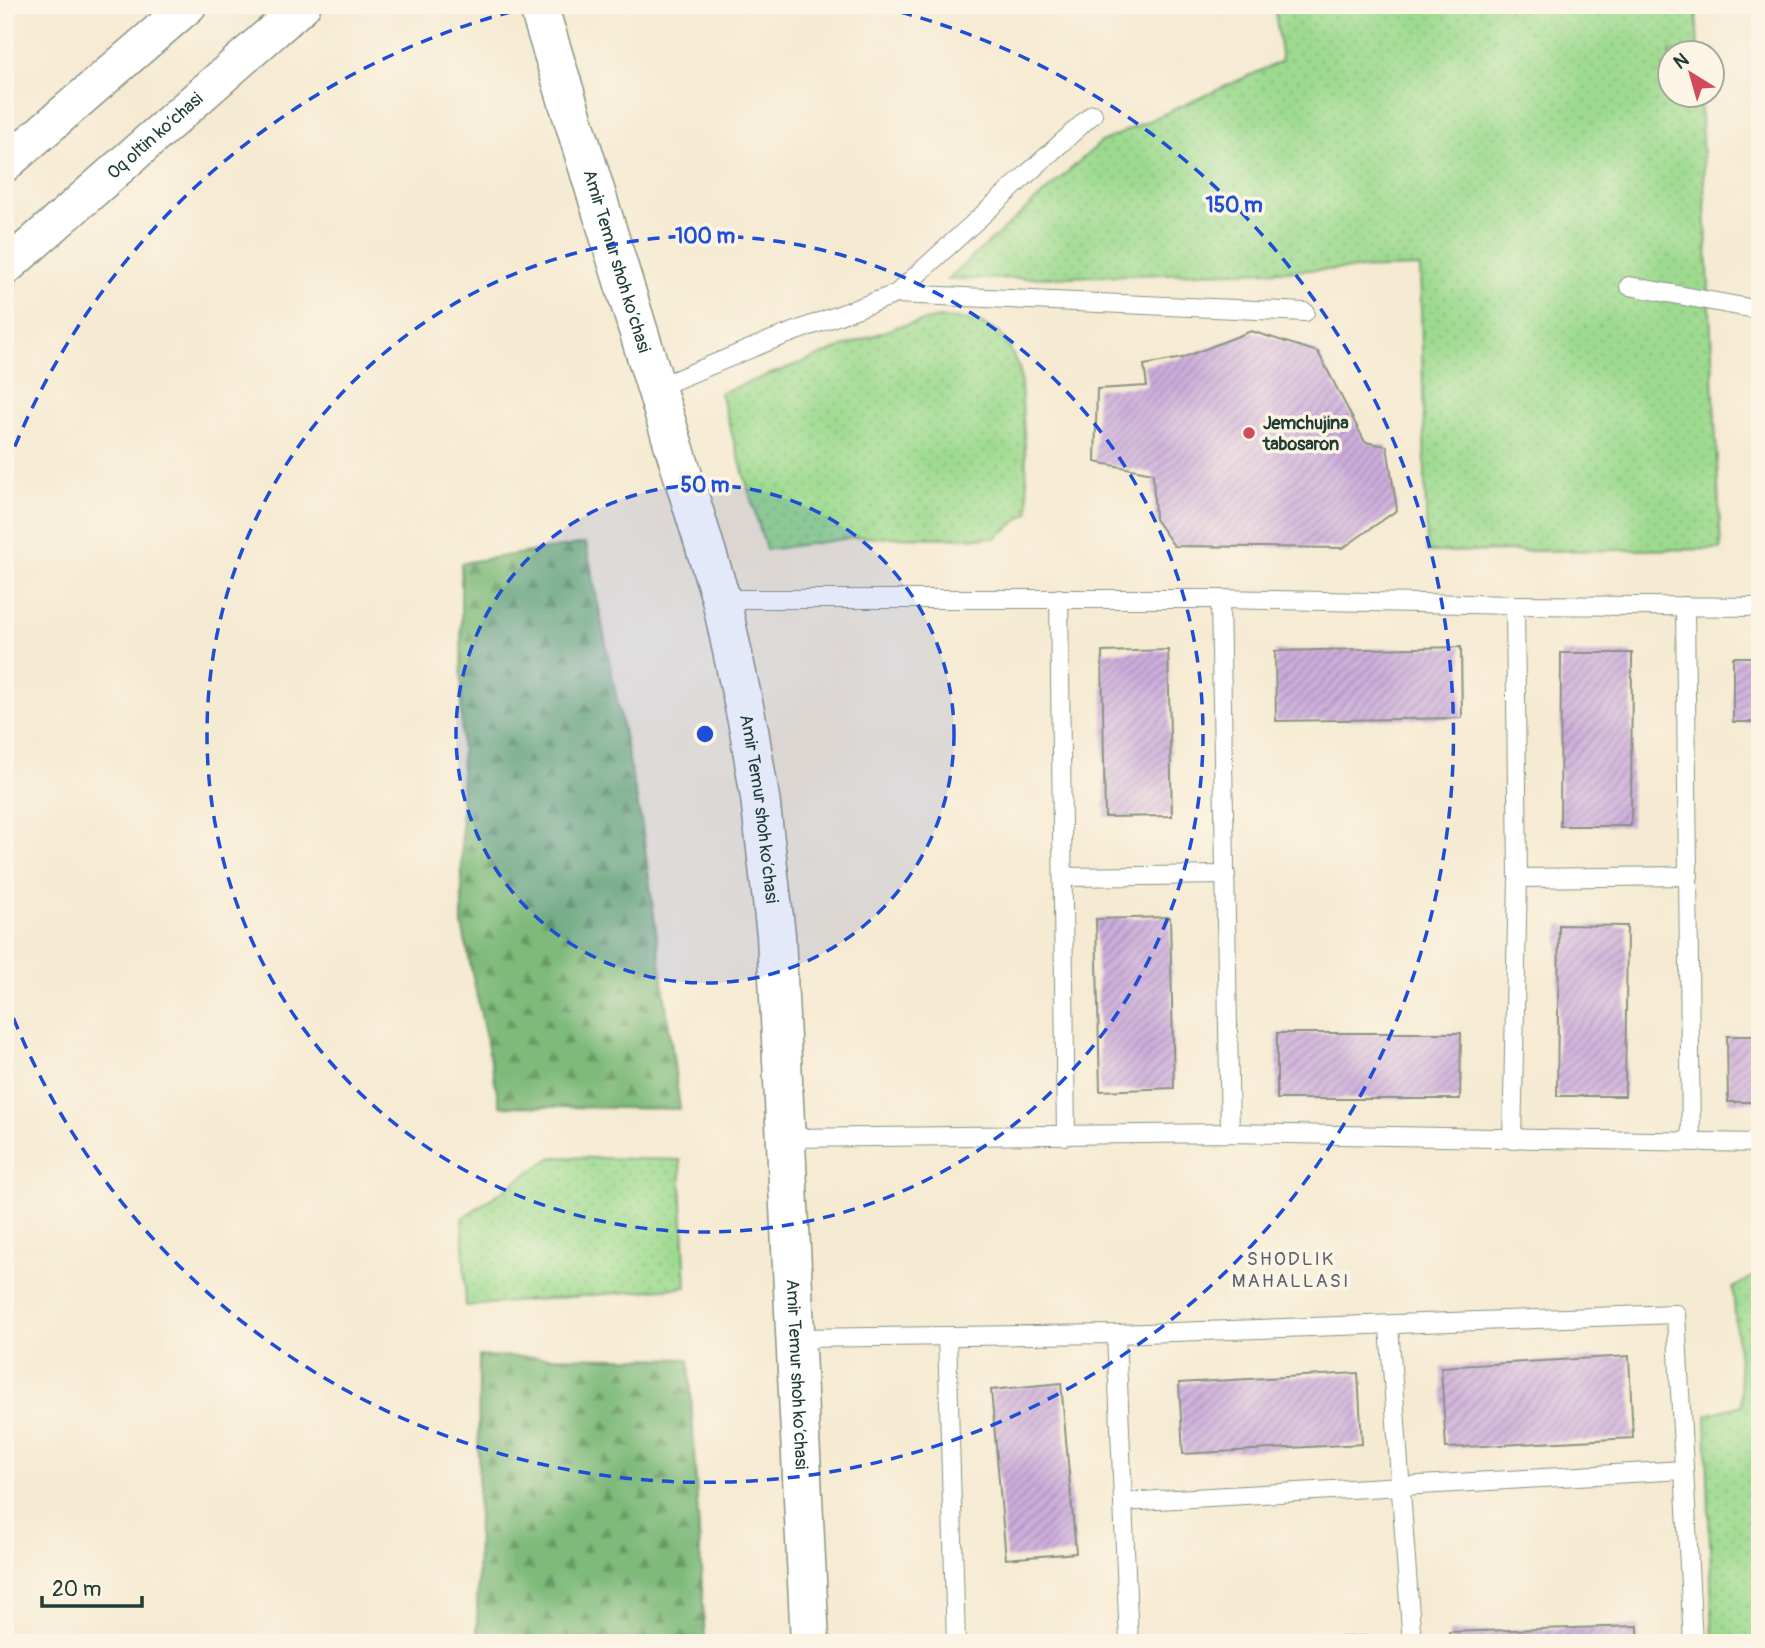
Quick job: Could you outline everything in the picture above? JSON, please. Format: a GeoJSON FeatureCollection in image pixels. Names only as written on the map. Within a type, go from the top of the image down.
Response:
{"type":"FeatureCollection","features":[{"type":"Feature","properties":{"kind":"main road","name":"Amir Temur shoh ko‘chasi"},"geometry":{"type":"LineString","coordinates":[[538,5],[721,599],[749,730],[769,869],[780,1002],[810,1643]]}},
{"type":"Feature","properties":{"kind":"street"},"geometry":{"type":"LineString","coordinates":[[5,164],[189,5]]}},
{"type":"Feature","properties":{"kind":"street","name":"Oq oltin ko‘chasi"},"geometry":{"type":"LineString","coordinates":[[5,268],[303,5]]}},
{"type":"Feature","properties":{"kind":"lane"},"geometry":{"type":"LineString","coordinates":[[656,388],[769,341],[896,294],[1093,114]]}},
{"type":"Feature","properties":{"kind":"lane"},"geometry":{"type":"LineString","coordinates":[[1629,286],[1760,310]]}},
{"type":"Feature","properties":{"kind":"lane"},"geometry":{"type":"LineString","coordinates":[[896,294],[1305,312]]}},
{"type":"Feature","properties":{"kind":"lane"},"geometry":{"type":"LineString","coordinates":[[1059,598],[1066,1136]]}},
{"type":"Feature","properties":{"kind":"lane"},"geometry":{"type":"LineString","coordinates":[[721,599],[1220,599],[1760,607]]}},
{"type":"Feature","properties":{"kind":"lane"},"geometry":{"type":"LineString","coordinates":[[1220,599],[1230,1133]]}},
{"type":"Feature","properties":{"kind":"lane"},"geometry":{"type":"LineString","coordinates":[[1512,1140],[1518,878],[1515,605]]}},
{"type":"Feature","properties":{"kind":"lane"},"geometry":{"type":"LineString","coordinates":[[1685,606],[1691,1141]]}},
{"type":"Feature","properties":{"kind":"lane"},"geometry":{"type":"LineString","coordinates":[[1063,877],[1226,875]]}},
{"type":"Feature","properties":{"kind":"lane"},"geometry":{"type":"LineString","coordinates":[[1518,878],[1689,876]]}},
{"type":"Feature","properties":{"kind":"lane"},"geometry":{"type":"LineString","coordinates":[[787,1138],[1230,1133],[1760,1143]]}},
{"type":"Feature","properties":{"kind":"lane"},"geometry":{"type":"LineString","coordinates":[[796,1338],[1116,1334],[1676,1314],[1693,1643]]}},
{"type":"Feature","properties":{"kind":"lane"},"geometry":{"type":"LineString","coordinates":[[1389,1326],[1412,1643]]}},
{"type":"Feature","properties":{"kind":"lane"},"geometry":{"type":"LineString","coordinates":[[1116,1334],[1129,1643]]}},
{"type":"Feature","properties":{"kind":"lane"},"geometry":{"type":"LineString","coordinates":[[947,1336],[956,1643]]}},
{"type":"Feature","properties":{"kind":"lane"},"geometry":{"type":"LineString","coordinates":[[1123,1502],[1684,1471]]}},
{"type":"Feature","properties":{"kind":"green space"},"geometry":{"type":"Polygon","coordinates":[[[1274,5],[1696,5],[1697,38],[1656,38],[1656,108],[1701,108],[1721,549],[1427,552],[1420,267],[947,280],[1101,142],[1282,61],[1274,5]]]}},
{"type":"Feature","properties":{"kind":"green space"},"geometry":{"type":"Polygon","coordinates":[[[939,318],[973,320],[998,331],[1008,344],[1020,371],[1029,512],[995,538],[857,537],[766,550],[720,393],[896,327],[939,318]]]}},
{"type":"Feature","properties":{"kind":"green space"},"geometry":{"type":"Polygon","coordinates":[[[586,543],[642,826],[680,1109],[500,1106],[462,925],[461,563],[586,543]]]}},
{"type":"Feature","properties":{"kind":"green space"},"geometry":{"type":"Polygon","coordinates":[[[552,1157],[680,1160],[686,1287],[466,1306],[462,1218],[552,1157]]]}},
{"type":"Feature","properties":{"kind":"green space"},"geometry":{"type":"Polygon","coordinates":[[[1760,1272],[1760,1643],[1713,1643],[1706,1415],[1742,1405],[1733,1288],[1760,1272]]]}},
{"type":"Feature","properties":{"kind":"green space"},"geometry":{"type":"Polygon","coordinates":[[[479,1356],[689,1359],[705,1638],[477,1640],[479,1356]]]}},
{"type":"Feature","properties":{"kind":"building"},"geometry":{"type":"Polygon","coordinates":[[[1251,331],[1318,352],[1365,442],[1387,446],[1397,510],[1343,548],[1174,546],[1155,519],[1153,473],[1095,462],[1097,389],[1147,386],[1144,365],[1182,358],[1251,331]]]}},
{"type":"Feature","properties":{"kind":"building"},"geometry":{"type":"Polygon","coordinates":[[[1461,647],[1462,718],[1276,721],[1275,651],[1461,647]]]}},
{"type":"Feature","properties":{"kind":"building"},"geometry":{"type":"Polygon","coordinates":[[[1168,650],[1172,816],[1105,817],[1102,652],[1168,650]]]}},
{"type":"Feature","properties":{"kind":"building"},"geometry":{"type":"Polygon","coordinates":[[[1561,653],[1632,653],[1631,826],[1560,826],[1561,653]]]}},
{"type":"Feature","properties":{"kind":"building"},"geometry":{"type":"Polygon","coordinates":[[[1733,657],[1760,657],[1760,722],[1733,722],[1733,657]]]}},
{"type":"Feature","properties":{"kind":"building"},"geometry":{"type":"Polygon","coordinates":[[[1170,917],[1174,1088],[1100,1091],[1096,919],[1170,917]]]}},
{"type":"Feature","properties":{"kind":"building"},"geometry":{"type":"Polygon","coordinates":[[[1559,925],[1627,926],[1625,1096],[1557,1096],[1559,925]]]}},
{"type":"Feature","properties":{"kind":"building"},"geometry":{"type":"Polygon","coordinates":[[[1277,1033],[1461,1033],[1460,1099],[1277,1099],[1277,1033]]]}},
{"type":"Feature","properties":{"kind":"building"},"geometry":{"type":"Polygon","coordinates":[[[1727,1036],[1760,1036],[1760,1102],[1728,1102],[1727,1036]]]}},
{"type":"Feature","properties":{"kind":"building"},"geometry":{"type":"Polygon","coordinates":[[[1629,1356],[1633,1438],[1446,1448],[1441,1367],[1629,1356]]]}},
{"type":"Feature","properties":{"kind":"building"},"geometry":{"type":"Polygon","coordinates":[[[1358,1373],[1362,1444],[1183,1454],[1179,1383],[1358,1373]]]}},
{"type":"Feature","properties":{"kind":"building"},"geometry":{"type":"Polygon","coordinates":[[[1061,1383],[1076,1553],[1006,1559],[991,1390],[1061,1383]]]}},
{"type":"Feature","properties":{"kind":"building"},"geometry":{"type":"Polygon","coordinates":[[[1638,1626],[1638,1643],[1450,1643],[1449,1632],[1638,1626]]]}},
{"type":"Feature","properties":{"kind":"building"},"geometry":{"type":"Polygon","coordinates":[[[1368,1636],[1368,1643],[1272,1643],[1272,1641],[1368,1636]]]}},
{"type":"Feature","properties":{"kind":"place","name":"Jemchujina tabosaron"},"geometry":{"type":"Point","coordinates":[1249,433]}},
{"type":"Feature","properties":{"kind":"district","name":"SHODLIK MAHALLASI"},"geometry":{"type":"Point","coordinates":[1291,1269]}}]}
